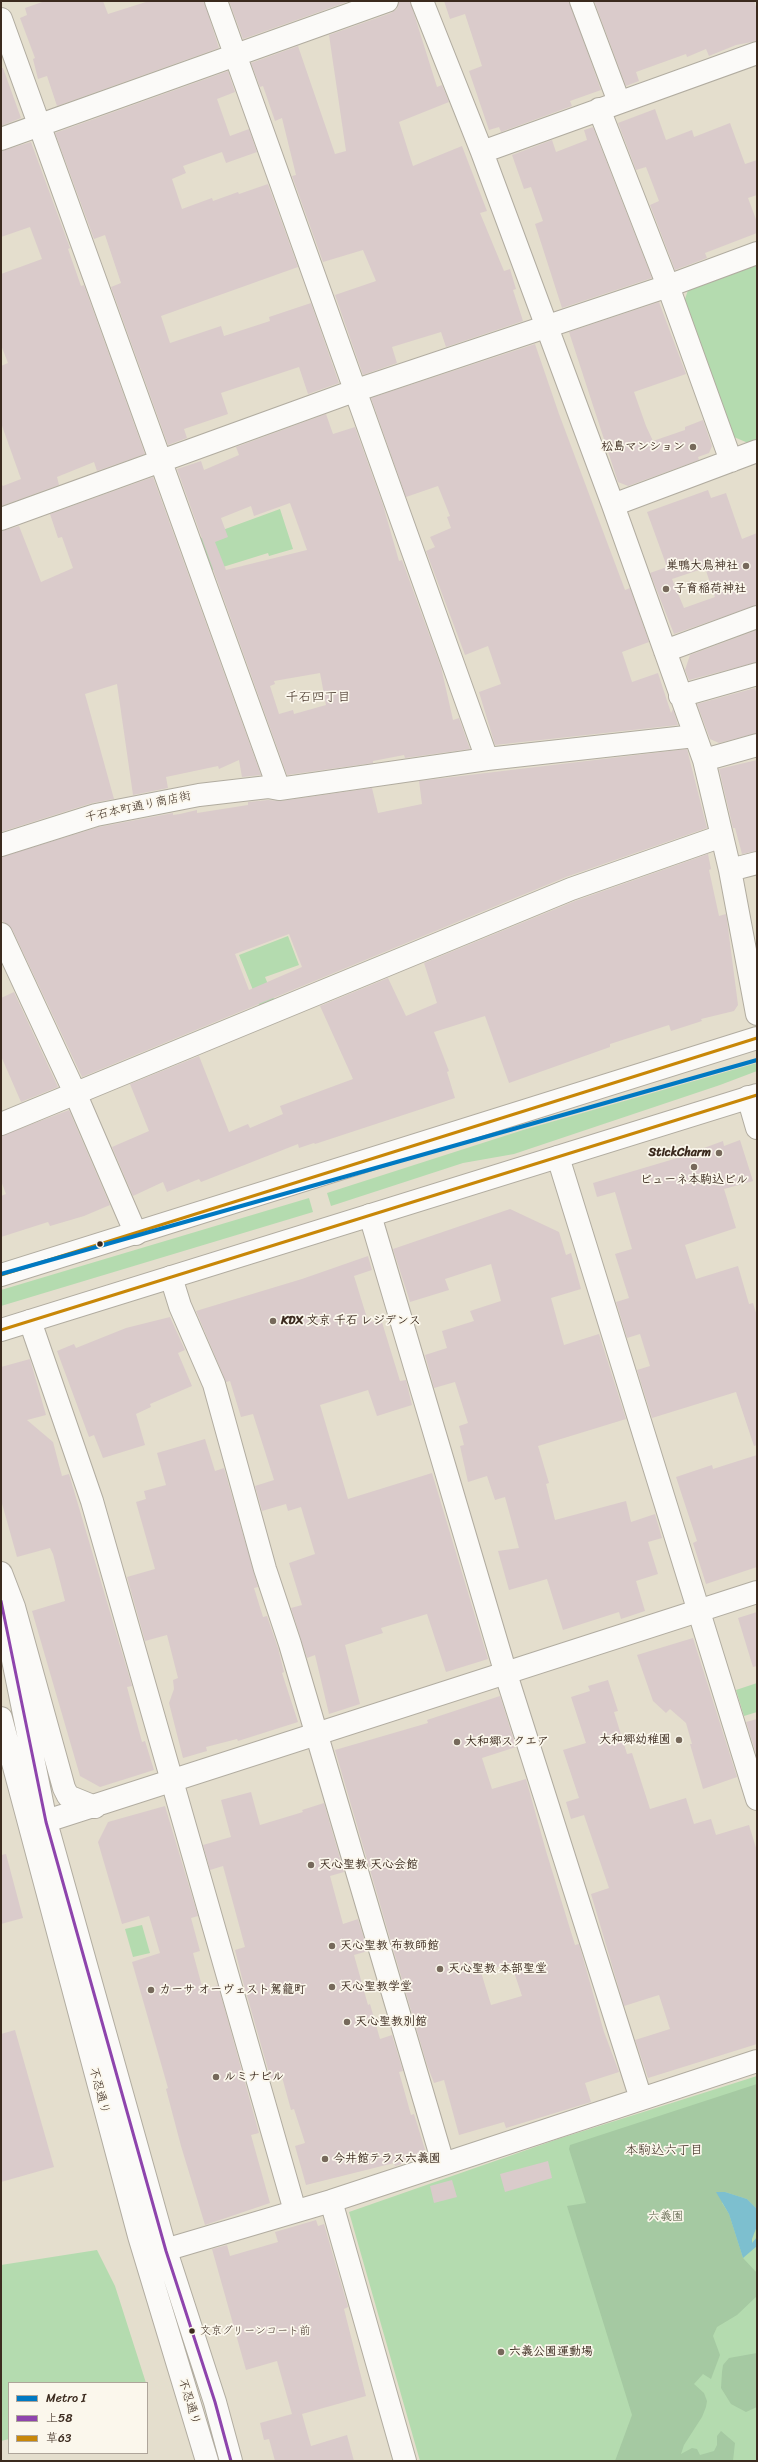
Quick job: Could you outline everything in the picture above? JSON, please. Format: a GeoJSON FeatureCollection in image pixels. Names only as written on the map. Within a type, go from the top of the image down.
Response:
{"type":"FeatureCollection","features":[{"type":"Feature","properties":{"kind":"main road"},"geometry":{"type":"LineString","coordinates":[[216,1],[354,391],[487,759]]}},
{"type":"Feature","properties":{"kind":"main road"},"geometry":{"type":"LineString","coordinates":[[1,139],[147,85],[387,1]]}},
{"type":"Feature","properties":{"kind":"main road"},"geometry":{"type":"LineString","coordinates":[[422,1],[482,152],[545,326],[613,505],[704,760],[730,870],[757,1014]]}},
{"type":"Feature","properties":{"kind":"main road"},"geometry":{"type":"LineString","coordinates":[[581,1],[609,105],[668,286],[731,461]]}},
{"type":"Feature","properties":{"kind":"main road"},"geometry":{"type":"LineString","coordinates":[[1,19],[159,460],[279,788]]}},
{"type":"Feature","properties":{"kind":"main road"},"geometry":{"type":"LineString","coordinates":[[482,152],[609,105],[757,53]]}},
{"type":"Feature","properties":{"kind":"main road"},"geometry":{"type":"LineString","coordinates":[[1,519],[159,460],[354,391],[668,286],[757,253]]}},
{"type":"Feature","properties":{"kind":"main road"},"geometry":{"type":"LineString","coordinates":[[613,505],[757,451]]}},
{"type":"Feature","properties":{"kind":"main road"},"geometry":{"type":"LineString","coordinates":[[666,651],[757,617]]}},
{"type":"Feature","properties":{"kind":"main road"},"geometry":{"type":"LineString","coordinates":[[680,696],[757,674]]}},
{"type":"Feature","properties":{"kind":"main road","name":"千石本町通り商店街"},"geometry":{"type":"LineString","coordinates":[[1,845],[96,815],[198,795],[268,787],[279,788],[487,759],[695,736]]}},
{"type":"Feature","properties":{"kind":"main road"},"geometry":{"type":"LineString","coordinates":[[704,760],[757,745]]}},
{"type":"Feature","properties":{"kind":"main road"},"geometry":{"type":"LineString","coordinates":[[1,1124],[76,1095],[571,889],[722,836]]}},
{"type":"Feature","properties":{"kind":"main road"},"geometry":{"type":"LineString","coordinates":[[730,870],[757,863]]}},
{"type":"Feature","properties":{"kind":"main road"},"geometry":{"type":"LineString","coordinates":[[1,934],[76,1095],[136,1234]]}},
{"type":"Feature","properties":{"kind":"main road"},"geometry":{"type":"LineString","coordinates":[[1,1275],[136,1234],[757,1038]]}},
{"type":"Feature","properties":{"kind":"main road"},"geometry":{"type":"LineString","coordinates":[[1,1330],[752,1096],[757,1128]]}},
{"type":"Feature","properties":{"kind":"main road"},"geometry":{"type":"LineString","coordinates":[[558,1157],[757,1799]]}},
{"type":"Feature","properties":{"kind":"main road"},"geometry":{"type":"LineString","coordinates":[[370,1215],[506,1674],[641,2099]]}},
{"type":"Feature","properties":{"kind":"main road"},"geometry":{"type":"LineString","coordinates":[[171,1277],[180,1306],[214,1384],[265,1569],[290,1644],[444,2163]]}},
{"type":"Feature","properties":{"kind":"main road"},"geometry":{"type":"LineString","coordinates":[[30,1321],[92,1501],[295,2211]]}},
{"type":"Feature","properties":{"kind":"main road"},"geometry":{"type":"LineString","coordinates":[[1,1573],[14,1607],[64,1788],[68,1796],[95,1807]]}},
{"type":"Feature","properties":{"kind":"main road"},"geometry":{"type":"LineString","coordinates":[[37,1824],[173,1782],[757,1592]]}},
{"type":"Feature","properties":{"kind":"main road","name":"不忍通り"},"geometry":{"type":"LineString","coordinates":[[1,1601],[37,1824]]}},
{"type":"Feature","properties":{"kind":"main road","name":"不忍通り"},"geometry":{"type":"LineString","coordinates":[[1,1718],[37,1824],[155,2254],[207,2461]]}},
{"type":"Feature","properties":{"kind":"main road"},"geometry":{"type":"LineString","coordinates":[[155,2254],[331,2201],[757,2061]]}},
{"type":"Feature","properties":{"kind":"main road"},"geometry":{"type":"LineString","coordinates":[[331,2201],[405,2461]]}},
{"type":"Feature","properties":{"kind":"main road","name":"不忍通り"},"geometry":{"type":"LineString","coordinates":[[155,2254],[215,2402],[231,2461]]}},
{"type":"Feature","properties":{"kind":"green space"},"geometry":{"type":"Polygon","coordinates":[[[757,263],[757,440],[748,443],[734,437],[684,302],[689,287],[757,263]]]}},
{"type":"Feature","properties":{"kind":"green space"},"geometry":{"type":"Polygon","coordinates":[[[280,509],[293,549],[269,556],[268,553],[210,571],[198,539],[280,509]]]}},
{"type":"Feature","properties":{"kind":"green space"},"geometry":{"type":"Polygon","coordinates":[[[288,936],[299,965],[265,977],[276,1004],[261,1010],[239,955],[288,936]]]}},
{"type":"Feature","properties":{"kind":"green space"},"geometry":{"type":"Polygon","coordinates":[[[757,1063],[757,1071],[720,1085],[514,1154],[463,1163],[331,1206],[327,1193],[523,1130],[757,1063]]]}},
{"type":"Feature","properties":{"kind":"green space"},"geometry":{"type":"Polygon","coordinates":[[[309,1198],[313,1212],[1,1306],[1,1290],[309,1198]]]}},
{"type":"Feature","properties":{"kind":"green space"},"geometry":{"type":"Polygon","coordinates":[[[757,1683],[757,1712],[744,1716],[736,1690],[757,1683]]]}},
{"type":"Feature","properties":{"kind":"green space"},"geometry":{"type":"Polygon","coordinates":[[[142,1925],[150,1953],[133,1957],[125,1929],[142,1925]]]}},
{"type":"Feature","properties":{"kind":"green space"},"geometry":{"type":"Polygon","coordinates":[[[757,2076],[757,2461],[420,2461],[349,2212],[558,2139],[757,2076]]]}},
{"type":"Feature","properties":{"kind":"green space","name":"六義園"},"geometry":{"type":"Polygon","coordinates":[[[757,2084],[757,2209],[747,2199],[725,2192],[722,2203],[729,2214],[743,2258],[757,2273],[757,2296],[737,2315],[717,2327],[713,2336],[720,2355],[711,2379],[703,2374],[694,2384],[704,2393],[707,2401],[706,2407],[702,2417],[684,2445],[681,2454],[692,2448],[697,2449],[700,2455],[714,2451],[717,2445],[717,2436],[721,2431],[735,2443],[733,2461],[615,2461],[632,2415],[567,2206],[586,2203],[569,2149],[570,2145],[757,2084]]]}},
{"type":"Feature","properties":{"kind":"green space"},"geometry":{"type":"Polygon","coordinates":[[[97,2250],[115,2286],[146,2382],[8,2382],[8,2439],[1,2441],[1,2265],[97,2250]]]}},
{"type":"Feature","properties":{"kind":"green space"},"geometry":{"type":"Polygon","coordinates":[[[757,2353],[757,2407],[746,2412],[731,2404],[721,2388],[723,2365],[729,2358],[757,2353]]]}},
{"type":"Feature","properties":{"kind":"water"},"geometry":{"type":"Polygon","coordinates":[[[716,2192],[725,2192],[747,2199],[757,2209],[757,2226],[752,2243],[757,2237],[757,2246],[743,2258],[729,2214],[716,2192]]]}},
{"type":"Feature","properties":{"kind":"building"},"geometry":{"type":"Polygon","coordinates":[[[45,1],[103,1],[108,14],[149,1],[204,1],[219,48],[57,106],[47,76],[38,79],[33,59],[35,58],[20,18],[27,15],[25,8],[45,1]]]}},
{"type":"Feature","properties":{"kind":"building"},"geometry":{"type":"Polygon","coordinates":[[[229,1],[350,1],[243,39],[229,1]]]}},
{"type":"Feature","properties":{"kind":"building"},"geometry":{"type":"Polygon","coordinates":[[[399,1],[410,1],[437,87],[442,85],[449,102],[399,122],[413,166],[462,146],[487,211],[480,213],[504,271],[510,269],[516,289],[513,290],[523,321],[446,347],[441,332],[392,347],[397,363],[363,375],[335,295],[376,281],[363,250],[323,262],[292,176],[296,175],[282,118],[275,121],[263,86],[260,87],[251,63],[298,46],[335,154],[346,151],[329,35],[391,13],[397,9],[399,1]]]}},
{"type":"Feature","properties":{"kind":"building"},"geometry":{"type":"Polygon","coordinates":[[[444,1],[569,1],[601,90],[570,101],[572,106],[501,132],[499,127],[489,130],[469,71],[482,66],[465,14],[450,19],[444,1]]]}},
{"type":"Feature","properties":{"kind":"building"},"geometry":{"type":"Polygon","coordinates":[[[594,1],[754,1],[757,10],[757,41],[736,45],[709,56],[706,49],[687,57],[686,54],[636,72],[639,81],[626,86],[594,1]]]}},
{"type":"Feature","properties":{"kind":"building"},"geometry":{"type":"Polygon","coordinates":[[[1,68],[3,68],[21,118],[1,126],[1,68]]]}},
{"type":"Feature","properties":{"kind":"building"},"geometry":{"type":"Polygon","coordinates":[[[228,71],[235,92],[217,99],[230,136],[249,129],[257,152],[226,163],[222,152],[183,166],[186,173],[172,179],[182,209],[212,198],[213,201],[238,192],[239,194],[268,184],[298,267],[161,316],[170,343],[221,326],[224,336],[270,321],[269,317],[311,303],[339,383],[308,394],[299,367],[221,393],[228,414],[184,429],[187,438],[168,445],[111,287],[121,283],[105,235],[94,239],[55,133],[228,71]]]}},
{"type":"Feature","properties":{"kind":"building"},"geometry":{"type":"Polygon","coordinates":[[[655,109],[666,140],[692,130],[694,137],[730,123],[745,164],[757,160],[757,195],[748,198],[757,222],[757,233],[705,253],[707,258],[675,270],[650,205],[659,201],[646,167],[636,170],[618,123],[655,109]]]}},
{"type":"Feature","properties":{"kind":"building"},"geometry":{"type":"Polygon","coordinates":[[[593,127],[652,278],[562,308],[535,224],[543,221],[531,187],[524,189],[512,155],[552,140],[556,152],[587,140],[584,130],[593,127]]]}},
{"type":"Feature","properties":{"kind":"building"},"geometry":{"type":"Polygon","coordinates":[[[31,142],[70,248],[68,249],[81,286],[84,285],[145,454],[97,471],[94,462],[57,477],[59,485],[1,506],[1,484],[3,486],[21,479],[1,423],[1,366],[8,363],[1,345],[1,274],[42,259],[30,227],[1,237],[1,151],[31,142]]]}},
{"type":"Feature","properties":{"kind":"building"},"geometry":{"type":"Polygon","coordinates":[[[659,302],[686,374],[634,392],[646,426],[653,441],[685,430],[685,427],[703,420],[712,446],[709,453],[698,457],[699,460],[628,486],[618,482],[569,332],[659,302]]]}},
{"type":"Feature","properties":{"kind":"building"},"geometry":{"type":"Polygon","coordinates":[[[535,344],[559,414],[625,590],[630,588],[649,642],[622,652],[632,682],[658,673],[671,713],[673,709],[678,725],[495,745],[479,692],[501,684],[488,646],[465,655],[426,551],[435,547],[430,537],[451,528],[447,517],[450,516],[438,486],[406,497],[371,398],[535,344]]]}},
{"type":"Feature","properties":{"kind":"building"},"geometry":{"type":"Polygon","coordinates":[[[326,414],[333,434],[355,427],[383,505],[399,561],[402,560],[441,667],[453,720],[459,718],[470,749],[405,758],[404,755],[373,761],[373,763],[287,775],[177,469],[201,461],[204,470],[239,455],[236,447],[326,414]],[[290,503],[254,516],[251,506],[221,518],[228,537],[215,542],[226,570],[307,550],[290,503]],[[320,673],[274,681],[275,684],[270,686],[279,714],[293,710],[294,714],[326,705],[320,673]]]}},
{"type":"Feature","properties":{"kind":"building"},"geometry":{"type":"Polygon","coordinates":[[[153,477],[261,775],[242,777],[239,760],[219,769],[218,766],[166,777],[168,788],[133,795],[117,684],[85,694],[114,799],[92,803],[1,832],[1,531],[19,526],[41,582],[73,568],[62,537],[58,538],[50,514],[153,477]]]}},
{"type":"Feature","properties":{"kind":"building"},"geometry":{"type":"Polygon","coordinates":[[[708,490],[711,498],[726,493],[742,539],[757,533],[757,605],[674,634],[650,573],[667,567],[647,512],[708,490]],[[705,568],[672,579],[684,608],[715,597],[705,568]]]}},
{"type":"Feature","properties":{"kind":"building"},"geometry":{"type":"Polygon","coordinates":[[[757,630],[757,662],[689,680],[685,670],[690,655],[757,630]]]}},
{"type":"Feature","properties":{"kind":"building"},"geometry":{"type":"Polygon","coordinates":[[[755,688],[757,695],[757,733],[719,743],[710,739],[697,704],[755,688]]]}},
{"type":"Feature","properties":{"kind":"building"},"geometry":{"type":"Polygon","coordinates":[[[687,749],[707,828],[566,877],[82,1077],[12,929],[3,922],[1,916],[1,857],[99,827],[173,813],[173,815],[197,810],[197,813],[248,805],[248,802],[268,800],[281,801],[372,788],[378,813],[422,804],[419,781],[687,749]],[[289,934],[235,954],[249,990],[302,967],[289,934]]]}},
{"type":"Feature","properties":{"kind":"building"},"geometry":{"type":"Polygon","coordinates":[[[757,760],[757,851],[742,854],[735,828],[733,828],[719,769],[757,760]]]}},
{"type":"Feature","properties":{"kind":"building"},"geometry":{"type":"Polygon","coordinates":[[[708,854],[711,869],[709,870],[719,916],[726,914],[727,920],[738,1005],[734,1011],[701,1019],[702,1021],[671,1031],[669,1025],[610,1044],[610,1047],[509,1083],[485,1016],[434,1032],[449,1071],[447,1072],[455,1098],[315,1144],[314,1143],[299,1148],[298,1144],[201,1182],[199,1179],[167,1192],[163,1182],[133,1196],[112,1147],[149,1131],[130,1084],[199,1056],[229,1132],[248,1124],[250,1128],[283,1114],[280,1106],[353,1079],[320,1006],[388,978],[406,1016],[437,1003],[424,963],[575,901],[708,854]]]}},
{"type":"Feature","properties":{"kind":"building"},"geometry":{"type":"Polygon","coordinates":[[[14,992],[58,1087],[21,1102],[1,1056],[1,998],[14,992]]]}},
{"type":"Feature","properties":{"kind":"building"},"geometry":{"type":"Polygon","coordinates":[[[69,1110],[110,1205],[84,1216],[50,1226],[48,1222],[1,1237],[1,1196],[6,1194],[1,1181],[1,1136],[69,1110]]]}},
{"type":"Feature","properties":{"kind":"building"},"geometry":{"type":"Polygon","coordinates":[[[740,1140],[753,1181],[724,1189],[736,1228],[685,1245],[696,1279],[738,1266],[749,1304],[753,1303],[757,1316],[757,1445],[754,1446],[736,1392],[652,1418],[637,1370],[650,1366],[640,1334],[627,1338],[616,1302],[629,1298],[615,1254],[632,1249],[615,1192],[597,1197],[593,1183],[674,1159],[723,1141],[724,1146],[740,1140]]]}},
{"type":"Feature","properties":{"kind":"building"},"geometry":{"type":"Polygon","coordinates":[[[510,1209],[559,1232],[566,1255],[571,1253],[581,1289],[551,1298],[564,1345],[599,1334],[626,1419],[538,1446],[549,1483],[546,1484],[555,1520],[626,1501],[631,1522],[655,1514],[662,1538],[648,1542],[658,1574],[636,1581],[645,1611],[621,1619],[619,1612],[563,1630],[547,1579],[509,1590],[498,1551],[519,1548],[505,1497],[495,1500],[487,1476],[468,1482],[460,1446],[464,1445],[459,1426],[468,1423],[455,1382],[434,1388],[425,1355],[447,1348],[442,1331],[474,1321],[470,1311],[501,1301],[491,1264],[445,1279],[449,1290],[410,1302],[393,1249],[510,1209]]]}},
{"type":"Feature","properties":{"kind":"building"},"geometry":{"type":"Polygon","coordinates":[[[368,1256],[372,1270],[354,1276],[367,1318],[371,1317],[372,1322],[381,1319],[400,1381],[406,1380],[412,1405],[377,1416],[368,1390],[320,1405],[348,1499],[432,1473],[488,1659],[446,1672],[427,1614],[381,1628],[383,1633],[345,1645],[360,1704],[329,1714],[315,1655],[307,1658],[291,1608],[302,1605],[289,1563],[315,1554],[301,1507],[288,1511],[286,1504],[262,1511],[255,1486],[274,1480],[253,1414],[241,1417],[230,1381],[226,1382],[196,1311],[302,1279],[368,1256]]]}},
{"type":"Feature","properties":{"kind":"building"},"geometry":{"type":"Polygon","coordinates":[[[170,1317],[185,1350],[178,1353],[192,1386],[150,1404],[151,1407],[136,1414],[145,1445],[103,1458],[94,1435],[89,1437],[57,1351],[74,1344],[76,1348],[126,1328],[170,1317]]]}},
{"type":"Feature","properties":{"kind":"building"},"geometry":{"type":"Polygon","coordinates":[[[30,1359],[46,1415],[27,1420],[53,1442],[62,1476],[69,1474],[132,1686],[127,1687],[142,1742],[145,1741],[154,1770],[100,1787],[80,1776],[32,1611],[65,1601],[53,1554],[50,1548],[17,1557],[1,1500],[1,1367],[30,1359]]]}},
{"type":"Feature","properties":{"kind":"building"},"geometry":{"type":"Polygon","coordinates":[[[205,1439],[215,1471],[224,1468],[258,1587],[254,1588],[263,1617],[267,1616],[278,1648],[284,1672],[282,1673],[298,1722],[238,1741],[237,1739],[206,1747],[207,1751],[183,1758],[169,1703],[174,1689],[173,1680],[178,1678],[167,1635],[145,1641],[127,1577],[155,1569],[136,1502],[146,1499],[144,1491],[166,1485],[157,1453],[205,1439]]]}},
{"type":"Feature","properties":{"kind":"building"},"geometry":{"type":"Polygon","coordinates":[[[757,1455],[757,1567],[706,1584],[693,1543],[697,1541],[676,1477],[712,1465],[713,1469],[757,1455]]]}},
{"type":"Feature","properties":{"kind":"building"},"geometry":{"type":"Polygon","coordinates":[[[757,1612],[757,1666],[753,1667],[738,1618],[757,1612]]]}},
{"type":"Feature","properties":{"kind":"building"},"geometry":{"type":"Polygon","coordinates":[[[693,1638],[737,1777],[703,1789],[690,1744],[692,1744],[686,1723],[670,1709],[666,1713],[653,1701],[637,1655],[693,1638]]]}},
{"type":"Feature","properties":{"kind":"building"},"geometry":{"type":"Polygon","coordinates":[[[608,1680],[618,1711],[614,1712],[627,1754],[632,1753],[650,1809],[686,1798],[694,1824],[711,1819],[716,1835],[749,1825],[757,1851],[757,2044],[648,2078],[635,2040],[670,2029],[659,1995],[624,2006],[591,1894],[609,1888],[584,1815],[571,1819],[566,1802],[579,1798],[563,1750],[586,1743],[571,1697],[590,1691],[588,1686],[608,1680]]]}},
{"type":"Feature","properties":{"kind":"building"},"geometry":{"type":"Polygon","coordinates":[[[500,1696],[516,1747],[482,1758],[492,1789],[526,1779],[546,1851],[575,1945],[579,1944],[604,2032],[619,2072],[585,2083],[591,2102],[506,2128],[504,2122],[459,2135],[444,2080],[434,2083],[427,2065],[335,1750],[428,1723],[427,1720],[500,1696]],[[511,1963],[481,1972],[491,2005],[522,1996],[511,1963]]]}},
{"type":"Feature","properties":{"kind":"building"},"geometry":{"type":"Polygon","coordinates":[[[757,1719],[757,1757],[746,1722],[757,1719]]]}},
{"type":"Feature","properties":{"kind":"building"},"geometry":{"type":"Polygon","coordinates":[[[251,1792],[260,1825],[303,1812],[302,1810],[324,1803],[344,1872],[330,1876],[343,1924],[358,1919],[368,1951],[354,1955],[368,2005],[370,2004],[380,2039],[392,2035],[403,2071],[399,2072],[411,2115],[414,2114],[427,2156],[395,2166],[394,2163],[306,2185],[295,2146],[305,2143],[294,2109],[291,2110],[282,2077],[271,2080],[242,1978],[235,1950],[245,1947],[223,1866],[210,1870],[203,1845],[231,1837],[221,1800],[251,1792]]]}},
{"type":"Feature","properties":{"kind":"building"},"geometry":{"type":"Polygon","coordinates":[[[165,1806],[198,1916],[191,1918],[200,1951],[193,1953],[203,1990],[218,1985],[259,2133],[251,2135],[270,2203],[205,2225],[181,2146],[166,2089],[168,2088],[132,1962],[160,1953],[149,1916],[122,1924],[98,1842],[108,1822],[165,1806]]]}},
{"type":"Feature","properties":{"kind":"building"},"geometry":{"type":"Polygon","coordinates":[[[6,1854],[23,1918],[1,1924],[1,1855],[6,1854]]]}},
{"type":"Feature","properties":{"kind":"building"},"geometry":{"type":"Polygon","coordinates":[[[15,2030],[54,2167],[1,2182],[1,2034],[15,2030]]]}},
{"type":"Feature","properties":{"kind":"building"},"geometry":{"type":"Polygon","coordinates":[[[548,2161],[552,2178],[505,2192],[500,2174],[548,2161]]]}},
{"type":"Feature","properties":{"kind":"building"},"geometry":{"type":"Polygon","coordinates":[[[452,2180],[457,2197],[434,2203],[430,2186],[452,2180]]]}},
{"type":"Feature","properties":{"kind":"building"},"geometry":{"type":"Polygon","coordinates":[[[316,2220],[318,2226],[324,2224],[348,2307],[344,2309],[366,2396],[302,2414],[311,2446],[347,2435],[354,2461],[275,2461],[269,2439],[264,2440],[260,2423],[292,2414],[277,2361],[246,2370],[212,2249],[227,2245],[230,2256],[278,2242],[275,2232],[316,2220]]]}},
{"type":"Feature","properties":{"kind":"metro line","name":"I"},"geometry":{"type":"LineString","coordinates":[[1,1274],[757,1060]]}},
{"type":"Feature","properties":{"kind":"transit line","name":"草63"},"geometry":{"type":"LineString","coordinates":[[1,1275],[757,1038]]}},
{"type":"Feature","properties":{"kind":"transit line","name":"草63"},"geometry":{"type":"LineString","coordinates":[[1,1330],[757,1095]]}},
{"type":"Feature","properties":{"kind":"transit line","name":"上58"},"geometry":{"type":"LineString","coordinates":[[1,1601],[46,1822],[166,2251],[215,2402],[231,2461]]}},
{"type":"Feature","properties":{"kind":"place","name":"松島マンション"},"geometry":{"type":"Point","coordinates":[693,447]}},
{"type":"Feature","properties":{"kind":"place","name":"巣鴨大鳥神社"},"geometry":{"type":"Point","coordinates":[746,566]}},
{"type":"Feature","properties":{"kind":"place","name":"子育稲荷神社"},"geometry":{"type":"Point","coordinates":[666,589]}},
{"type":"Feature","properties":{"kind":"place","name":"StickCharm"},"geometry":{"type":"Point","coordinates":[719,1153]}},
{"type":"Feature","properties":{"kind":"place","name":"ビューネ本駒込ビル"},"geometry":{"type":"Point","coordinates":[694,1167]}},
{"type":"Feature","properties":{"kind":"place","name":"KDX 文京 千石 レジデンス"},"geometry":{"type":"Point","coordinates":[273,1321]}},
{"type":"Feature","properties":{"kind":"place","name":"大和郷幼稚園"},"geometry":{"type":"Point","coordinates":[679,1740]}},
{"type":"Feature","properties":{"kind":"place","name":"大和郷スクエア"},"geometry":{"type":"Point","coordinates":[457,1742]}},
{"type":"Feature","properties":{"kind":"place","name":"天心聖教 天心会館"},"geometry":{"type":"Point","coordinates":[311,1865]}},
{"type":"Feature","properties":{"kind":"place","name":"天心聖教 布教師館"},"geometry":{"type":"Point","coordinates":[332,1946]}},
{"type":"Feature","properties":{"kind":"place","name":"天心聖教 本部聖堂"},"geometry":{"type":"Point","coordinates":[440,1969]}},
{"type":"Feature","properties":{"kind":"place","name":"天心聖教学堂"},"geometry":{"type":"Point","coordinates":[332,1987]}},
{"type":"Feature","properties":{"kind":"place","name":"カーサ オーヴェスト駕籠町"},"geometry":{"type":"Point","coordinates":[151,1990]}},
{"type":"Feature","properties":{"kind":"place","name":"天心聖教別館"},"geometry":{"type":"Point","coordinates":[347,2022]}},
{"type":"Feature","properties":{"kind":"place","name":"ルミナビル"},"geometry":{"type":"Point","coordinates":[216,2077]}},
{"type":"Feature","properties":{"kind":"place","name":"今井館テラス六義園"},"geometry":{"type":"Point","coordinates":[325,2159]}},
{"type":"Feature","properties":{"kind":"place","name":"文京グリーンコート前"},"geometry":{"type":"Point","coordinates":[192,2331]}},
{"type":"Feature","properties":{"kind":"place","name":"六義公園運動場"},"geometry":{"type":"Point","coordinates":[501,2352]}},
{"type":"Feature","properties":{"kind":"district","name":"千石四丁目"},"geometry":{"type":"Point","coordinates":[318,698]}},
{"type":"Feature","properties":{"kind":"district","name":"本駒込六丁目"},"geometry":{"type":"Point","coordinates":[664,2151]}}]}
